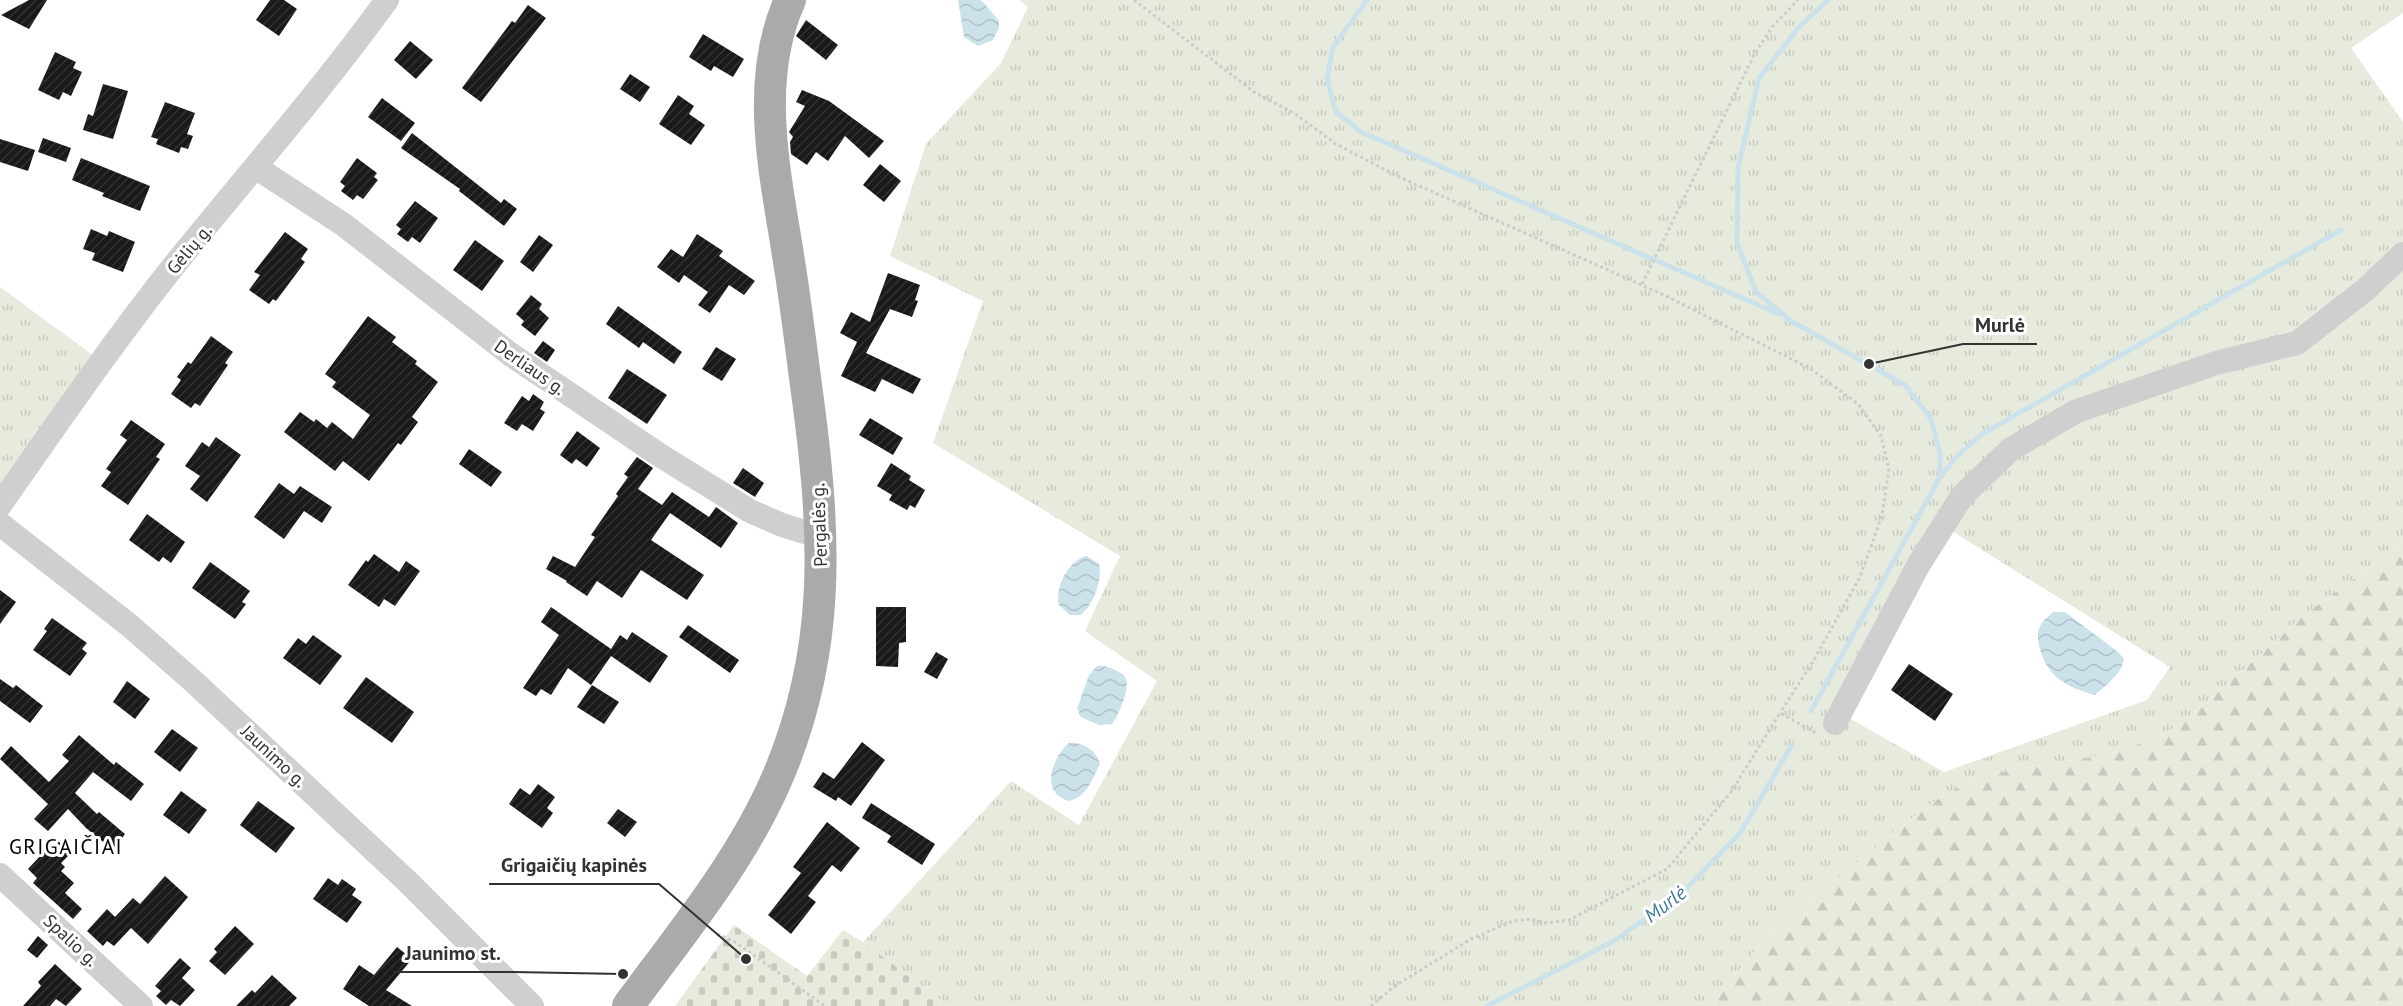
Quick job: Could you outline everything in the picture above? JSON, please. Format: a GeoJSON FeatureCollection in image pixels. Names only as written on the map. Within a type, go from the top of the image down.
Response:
{"type":"FeatureCollection","features":[{"type":"Feature","properties":{"kind":"main road","name":"Pergalės g."},"geometry":{"type":"LineString","coordinates":[[628,1006],[739,849],[775,782],[797,723],[810,676],[818,626],[821,537],[819,485],[770,136],[769,106],[774,50],[790,0]]}},
{"type":"Feature","properties":{"kind":"street","name":"Gėlių g."},"geometry":{"type":"LineString","coordinates":[[0,505],[108,352],[170,272],[257,168],[387,0]]}},
{"type":"Feature","properties":{"kind":"street","name":"Derliaus g."},"geometry":{"type":"LineString","coordinates":[[257,168],[344,225],[510,354],[661,456],[750,511],[782,525],[821,537]]}},
{"type":"Feature","properties":{"kind":"street"},"geometry":{"type":"LineString","coordinates":[[1835,723],[1931,545],[1962,496],[2011,449],[2077,411],[2216,363],[2297,343],[2365,290],[2403,254]]}},
{"type":"Feature","properties":{"kind":"street","name":"Jaunimo g."},"geometry":{"type":"LineString","coordinates":[[0,524],[129,625],[193,681],[408,882],[532,1006]]}},
{"type":"Feature","properties":{"kind":"street","name":"Spalio g."},"geometry":{"type":"LineString","coordinates":[[0,875],[141,1006]]}},
{"type":"Feature","properties":{"kind":"path"},"geometry":{"type":"LineString","coordinates":[[1134,0],[1254,92],[1294,113],[1336,144],[1396,176],[1642,285],[1811,369],[1858,404],[1881,436],[1889,470],[1882,516],[1860,577],[1814,660],[1731,792],[1666,869],[1569,920],[1547,923],[1530,919],[1513,921],[1471,939],[1395,986],[1371,1006]]}},
{"type":"Feature","properties":{"kind":"path"},"geometry":{"type":"LineString","coordinates":[[1642,285],[1755,53],[1773,26],[1798,0]]}},
{"type":"Feature","properties":{"kind":"path"},"geometry":{"type":"LineString","coordinates":[[1780,712],[1811,730]]}},
{"type":"Feature","properties":{"kind":"path"},"geometry":{"type":"LineString","coordinates":[[717,934],[735,942],[825,1006]]}},
{"type":"Feature","properties":{"kind":"green space"},"geometry":{"type":"Polygon","coordinates":[[[1019,0],[2403,0],[2403,13],[2351,48],[2403,122],[2403,543],[2307,613],[2181,725],[2121,752],[1977,776],[1927,806],[1766,937],[1710,1006],[949,1006],[863,942],[1011,781],[1079,825],[1157,681],[1085,631],[1120,556],[933,443],[983,301],[890,256],[926,144],[1001,63],[1028,7],[1019,0]],[[1950,530],[1847,717],[1944,772],[2147,700],[2170,667],[1950,530]]]}},
{"type":"Feature","properties":{"kind":"green space"},"geometry":{"type":"Polygon","coordinates":[[[0,287],[94,356],[0,485],[0,287]]]}},
{"type":"Feature","properties":{"kind":"green space"},"geometry":{"type":"Polygon","coordinates":[[[2403,543],[2403,1006],[1710,1006],[1766,937],[1927,806],[1977,776],[2121,752],[2181,725],[2307,613],[2403,543]]]}},
{"type":"Feature","properties":{"kind":"green space"},"geometry":{"type":"Polygon","coordinates":[[[734,925],[807,976],[843,930],[863,942],[949,1006],[675,1006],[734,925]]]}},
{"type":"Feature","properties":{"kind":"water"},"geometry":{"type":"Polygon","coordinates":[[[958,0],[980,0],[984,3],[999,21],[999,28],[993,40],[978,46],[964,37],[958,0]]]}},
{"type":"Feature","properties":{"kind":"water"},"geometry":{"type":"Polygon","coordinates":[[[1087,556],[1099,564],[1098,585],[1093,599],[1081,615],[1070,615],[1059,605],[1061,583],[1069,568],[1080,558],[1087,556]]]}},
{"type":"Feature","properties":{"kind":"water"},"geometry":{"type":"Polygon","coordinates":[[[2053,612],[2065,612],[2124,659],[2116,675],[2095,695],[2067,685],[2048,667],[2040,649],[2038,632],[2044,620],[2053,612]]]}},
{"type":"Feature","properties":{"kind":"water"},"geometry":{"type":"Polygon","coordinates":[[[1097,666],[1104,666],[1122,673],[1126,679],[1125,695],[1112,724],[1099,725],[1081,717],[1077,709],[1089,675],[1097,666]]]}},
{"type":"Feature","properties":{"kind":"water"},"geometry":{"type":"Polygon","coordinates":[[[1069,743],[1088,748],[1096,755],[1100,764],[1085,791],[1069,801],[1054,791],[1051,775],[1058,757],[1069,743]]]}},
{"type":"Feature","properties":{"kind":"building"},"geometry":{"type":"Polygon","coordinates":[[[29,0],[47,0],[29,29],[1,15],[29,0]]]}},
{"type":"Feature","properties":{"kind":"building"},"geometry":{"type":"Polygon","coordinates":[[[270,0],[284,0],[297,9],[279,36],[256,20],[270,0]]]}},
{"type":"Feature","properties":{"kind":"building"},"geometry":{"type":"Polygon","coordinates":[[[528,5],[546,18],[481,102],[462,88],[512,21],[515,23],[528,5]]]}},
{"type":"Feature","properties":{"kind":"building"},"geometry":{"type":"Polygon","coordinates":[[[806,20],[838,45],[826,60],[796,36],[806,20]]]}},
{"type":"Feature","properties":{"kind":"building"},"geometry":{"type":"Polygon","coordinates":[[[703,34],[744,59],[733,77],[714,66],[711,71],[689,57],[703,34]]]}},
{"type":"Feature","properties":{"kind":"building"},"geometry":{"type":"Polygon","coordinates":[[[410,41],[433,60],[416,79],[394,60],[410,41]]]}},
{"type":"Feature","properties":{"kind":"building"},"geometry":{"type":"Polygon","coordinates":[[[55,52],[76,62],[73,68],[82,72],[71,96],[63,92],[59,100],[38,90],[55,52]]]}},
{"type":"Feature","properties":{"kind":"building"},"geometry":{"type":"Polygon","coordinates":[[[630,74],[650,87],[640,102],[620,89],[630,74]]]}},
{"type":"Feature","properties":{"kind":"building"},"geometry":{"type":"Polygon","coordinates":[[[103,84],[128,91],[113,139],[83,130],[88,114],[93,116],[103,84]]]}},
{"type":"Feature","properties":{"kind":"building"},"geometry":{"type":"Polygon","coordinates":[[[802,90],[829,101],[884,141],[869,158],[845,136],[828,161],[816,152],[807,165],[791,154],[790,142],[793,137],[789,132],[805,106],[796,102],[802,90]]]}},
{"type":"Feature","properties":{"kind":"building"},"geometry":{"type":"Polygon","coordinates":[[[678,95],[694,106],[689,114],[705,125],[691,145],[659,124],[678,95]]]}},
{"type":"Feature","properties":{"kind":"building"},"geometry":{"type":"Polygon","coordinates":[[[382,98],[415,123],[401,141],[368,117],[382,98]]]}},
{"type":"Feature","properties":{"kind":"building"},"geometry":{"type":"Polygon","coordinates":[[[165,102],[195,113],[187,134],[193,136],[188,149],[181,147],[179,153],[156,144],[158,139],[151,137],[165,102]]]}},
{"type":"Feature","properties":{"kind":"building"},"geometry":{"type":"Polygon","coordinates":[[[412,133],[501,203],[504,199],[517,209],[504,226],[459,191],[460,189],[401,148],[412,133]]]}},
{"type":"Feature","properties":{"kind":"building"},"geometry":{"type":"Polygon","coordinates":[[[43,138],[71,148],[66,162],[38,152],[43,138]]]}},
{"type":"Feature","properties":{"kind":"building"},"geometry":{"type":"Polygon","coordinates":[[[0,139],[35,150],[28,171],[0,162],[0,139]]]}},
{"type":"Feature","properties":{"kind":"building"},"geometry":{"type":"Polygon","coordinates":[[[81,158],[150,186],[140,211],[102,196],[104,193],[72,180],[81,158]]]}},
{"type":"Feature","properties":{"kind":"building"},"geometry":{"type":"Polygon","coordinates":[[[357,158],[377,173],[374,177],[378,180],[363,199],[357,195],[353,200],[341,191],[345,186],[340,182],[357,158]]]}},
{"type":"Feature","properties":{"kind":"building"},"geometry":{"type":"Polygon","coordinates":[[[880,164],[901,181],[884,202],[863,185],[880,164]]]}},
{"type":"Feature","properties":{"kind":"building"},"geometry":{"type":"Polygon","coordinates":[[[415,201],[438,218],[420,243],[412,237],[408,242],[397,234],[401,229],[396,225],[415,201]]]}},
{"type":"Feature","properties":{"kind":"building"},"geometry":{"type":"Polygon","coordinates":[[[91,229],[107,236],[109,231],[135,242],[123,272],[92,260],[95,253],[83,249],[91,229]]]}},
{"type":"Feature","properties":{"kind":"building"},"geometry":{"type":"Polygon","coordinates":[[[285,232],[308,249],[301,259],[305,262],[276,301],[273,299],[269,304],[249,290],[260,275],[254,272],[285,232]]]}},
{"type":"Feature","properties":{"kind":"building"},"geometry":{"type":"Polygon","coordinates":[[[697,234],[723,251],[719,256],[755,281],[744,295],[729,285],[710,313],[698,305],[708,292],[684,275],[679,283],[657,267],[671,249],[683,257],[697,234]]]}},
{"type":"Feature","properties":{"kind":"building"},"geometry":{"type":"Polygon","coordinates":[[[539,235],[553,245],[533,272],[520,262],[539,235]]]}},
{"type":"Feature","properties":{"kind":"building"},"geometry":{"type":"Polygon","coordinates":[[[475,240],[504,261],[482,291],[453,270],[475,240]]]}},
{"type":"Feature","properties":{"kind":"building"},"geometry":{"type":"Polygon","coordinates":[[[888,273],[920,285],[915,300],[918,301],[912,317],[890,309],[866,353],[921,379],[913,394],[882,379],[875,392],[841,376],[857,342],[840,333],[851,312],[870,322],[888,273]]]}},
{"type":"Feature","properties":{"kind":"building"},"geometry":{"type":"Polygon","coordinates":[[[531,295],[542,304],[539,309],[549,318],[535,336],[521,325],[524,321],[516,314],[531,295]]]}},
{"type":"Feature","properties":{"kind":"building"},"geometry":{"type":"Polygon","coordinates":[[[618,306],[682,352],[674,364],[643,342],[639,348],[606,324],[618,306]]]}},
{"type":"Feature","properties":{"kind":"building"},"geometry":{"type":"Polygon","coordinates":[[[368,316],[396,337],[392,342],[417,361],[415,364],[438,382],[412,417],[418,422],[401,445],[398,443],[369,481],[343,461],[335,471],[284,432],[300,412],[314,422],[316,419],[327,428],[332,422],[353,439],[370,415],[332,387],[336,382],[325,374],[368,316]]]}},
{"type":"Feature","properties":{"kind":"building"},"geometry":{"type":"Polygon","coordinates":[[[211,336],[233,352],[225,363],[228,365],[200,406],[195,403],[191,408],[171,394],[181,380],[177,377],[188,362],[191,364],[211,336]]]}},
{"type":"Feature","properties":{"kind":"building"},"geometry":{"type":"Polygon","coordinates":[[[543,341],[555,350],[547,362],[534,353],[543,341]]]}},
{"type":"Feature","properties":{"kind":"building"},"geometry":{"type":"Polygon","coordinates":[[[716,347],[736,359],[722,381],[702,369],[716,347]]]}},
{"type":"Feature","properties":{"kind":"building"},"geometry":{"type":"Polygon","coordinates":[[[627,369],[667,395],[647,424],[608,398],[627,369]]]}},
{"type":"Feature","properties":{"kind":"building"},"geometry":{"type":"Polygon","coordinates":[[[533,394],[544,402],[540,409],[545,412],[533,431],[522,424],[517,431],[504,423],[522,396],[529,401],[533,394]]]}},
{"type":"Feature","properties":{"kind":"building"},"geometry":{"type":"Polygon","coordinates":[[[870,418],[903,438],[893,455],[859,435],[870,418]]]}},
{"type":"Feature","properties":{"kind":"building"},"geometry":{"type":"Polygon","coordinates":[[[131,420],[165,444],[156,457],[160,459],[128,505],[101,486],[111,472],[106,469],[127,440],[120,435],[131,420]]]}},
{"type":"Feature","properties":{"kind":"building"},"geometry":{"type":"Polygon","coordinates":[[[577,431],[600,448],[587,467],[576,459],[572,464],[560,455],[577,431]]]}},
{"type":"Feature","properties":{"kind":"building"},"geometry":{"type":"Polygon","coordinates":[[[216,437],[241,455],[207,502],[190,489],[200,476],[185,466],[202,442],[209,447],[216,437]]]}},
{"type":"Feature","properties":{"kind":"building"},"geometry":{"type":"Polygon","coordinates":[[[469,449],[502,472],[491,487],[459,464],[469,449]]]}},
{"type":"Feature","properties":{"kind":"building"},"geometry":{"type":"Polygon","coordinates":[[[637,457],[653,468],[638,489],[662,505],[672,492],[709,517],[716,507],[738,523],[721,548],[670,513],[651,540],[704,575],[687,600],[641,570],[622,598],[597,581],[587,596],[546,569],[553,556],[575,567],[595,537],[591,535],[618,496],[616,494],[628,477],[624,474],[637,457]]]}},
{"type":"Feature","properties":{"kind":"building"},"geometry":{"type":"Polygon","coordinates":[[[891,463],[911,476],[909,480],[925,490],[915,508],[910,505],[907,510],[889,500],[892,495],[877,486],[891,463]]]}},
{"type":"Feature","properties":{"kind":"building"},"geometry":{"type":"Polygon","coordinates":[[[743,468],[764,483],[755,497],[733,483],[743,468]]]}},
{"type":"Feature","properties":{"kind":"building"},"geometry":{"type":"Polygon","coordinates":[[[279,483],[294,494],[300,486],[332,507],[322,523],[304,511],[284,539],[254,517],[279,483]]]}},
{"type":"Feature","properties":{"kind":"building"},"geometry":{"type":"Polygon","coordinates":[[[147,514],[185,542],[171,563],[163,557],[159,562],[129,540],[147,514]]]}},
{"type":"Feature","properties":{"kind":"building"},"geometry":{"type":"Polygon","coordinates":[[[374,554],[399,572],[406,561],[420,571],[395,606],[384,599],[379,607],[348,585],[366,560],[368,562],[374,554]]]}},
{"type":"Feature","properties":{"kind":"building"},"geometry":{"type":"Polygon","coordinates":[[[210,562],[250,591],[242,602],[246,604],[235,619],[192,588],[210,562]]]}},
{"type":"Feature","properties":{"kind":"building"},"geometry":{"type":"Polygon","coordinates":[[[0,590],[16,602],[0,624],[0,590]]]}},
{"type":"Feature","properties":{"kind":"building"},"geometry":{"type":"Polygon","coordinates":[[[551,607],[611,649],[620,635],[627,640],[632,632],[668,656],[650,683],[611,656],[591,685],[568,668],[551,695],[541,689],[536,696],[523,688],[559,635],[541,622],[551,607]]]}},
{"type":"Feature","properties":{"kind":"building"},"geometry":{"type":"Polygon","coordinates":[[[876,607],[906,607],[906,642],[899,643],[898,667],[876,666],[876,607]]]}},
{"type":"Feature","properties":{"kind":"building"},"geometry":{"type":"Polygon","coordinates":[[[52,618],[87,643],[82,649],[87,653],[70,676],[33,650],[47,631],[44,629],[52,618]]]}},
{"type":"Feature","properties":{"kind":"building"},"geometry":{"type":"Polygon","coordinates":[[[688,625],[739,660],[730,673],[679,637],[688,625]]]}},
{"type":"Feature","properties":{"kind":"building"},"geometry":{"type":"Polygon","coordinates":[[[313,635],[342,656],[320,685],[283,658],[298,638],[306,644],[313,635]]]}},
{"type":"Feature","properties":{"kind":"building"},"geometry":{"type":"Polygon","coordinates":[[[936,652],[948,659],[937,679],[924,672],[936,652]]]}},
{"type":"Feature","properties":{"kind":"building"},"geometry":{"type":"Polygon","coordinates":[[[1909,664],[1953,694],[1935,721],[1891,690],[1909,664]]]}},
{"type":"Feature","properties":{"kind":"building"},"geometry":{"type":"Polygon","coordinates":[[[366,677],[414,712],[392,743],[343,708],[366,677]]]}},
{"type":"Feature","properties":{"kind":"building"},"geometry":{"type":"Polygon","coordinates":[[[0,679],[13,688],[16,685],[43,706],[30,723],[0,701],[0,679]]]}},
{"type":"Feature","properties":{"kind":"building"},"geometry":{"type":"Polygon","coordinates":[[[127,681],[150,699],[135,719],[113,702],[127,681]]]}},
{"type":"Feature","properties":{"kind":"building"},"geometry":{"type":"Polygon","coordinates":[[[592,685],[619,702],[604,724],[577,707],[592,685]]]}},
{"type":"Feature","properties":{"kind":"building"},"geometry":{"type":"Polygon","coordinates":[[[172,729],[198,748],[180,772],[154,752],[172,729]]]}},
{"type":"Feature","properties":{"kind":"building"},"geometry":{"type":"Polygon","coordinates":[[[79,735],[114,765],[116,762],[144,784],[131,801],[93,772],[75,793],[97,814],[99,812],[125,834],[113,850],[86,828],[68,809],[48,831],[34,819],[48,804],[0,759],[11,746],[49,782],[69,761],[62,755],[79,735]]]}},
{"type":"Feature","properties":{"kind":"building"},"geometry":{"type":"Polygon","coordinates":[[[862,742],[885,760],[851,806],[838,797],[836,801],[813,787],[823,772],[834,779],[862,742]]]}},
{"type":"Feature","properties":{"kind":"building"},"geometry":{"type":"Polygon","coordinates":[[[538,784],[555,797],[547,808],[553,813],[542,828],[509,804],[520,788],[530,795],[538,784]]]}},
{"type":"Feature","properties":{"kind":"building"},"geometry":{"type":"Polygon","coordinates":[[[181,791],[207,810],[189,834],[163,815],[181,791]]]}},
{"type":"Feature","properties":{"kind":"building"},"geometry":{"type":"Polygon","coordinates":[[[258,801],[295,828],[276,853],[240,825],[258,801]]]}},
{"type":"Feature","properties":{"kind":"building"},"geometry":{"type":"Polygon","coordinates":[[[871,803],[935,844],[922,865],[887,842],[891,836],[862,818],[871,803]]]}},
{"type":"Feature","properties":{"kind":"building"},"geometry":{"type":"Polygon","coordinates":[[[618,809],[637,822],[625,837],[607,823],[618,809]]]}},
{"type":"Feature","properties":{"kind":"building"},"geometry":{"type":"Polygon","coordinates":[[[827,822],[860,848],[841,872],[832,865],[808,896],[816,902],[791,934],[768,915],[801,873],[793,867],[827,822]]]}},
{"type":"Feature","properties":{"kind":"building"},"geometry":{"type":"Polygon","coordinates":[[[56,839],[71,853],[61,863],[65,867],[61,871],[74,883],[65,893],[82,909],[73,919],[33,883],[37,878],[28,869],[56,839]]]}},
{"type":"Feature","properties":{"kind":"building"},"geometry":{"type":"Polygon","coordinates":[[[165,876],[188,897],[148,944],[131,928],[114,946],[107,941],[103,946],[87,931],[107,909],[115,917],[133,898],[140,904],[165,876]]]}},
{"type":"Feature","properties":{"kind":"building"},"geometry":{"type":"Polygon","coordinates":[[[328,878],[338,885],[342,879],[356,889],[352,895],[362,902],[347,923],[313,899],[328,878]]]}},
{"type":"Feature","properties":{"kind":"building"},"geometry":{"type":"Polygon","coordinates":[[[235,926],[254,944],[225,975],[209,961],[217,952],[214,949],[235,926]]]}},
{"type":"Feature","properties":{"kind":"building"},"geometry":{"type":"Polygon","coordinates":[[[38,936],[48,945],[37,958],[27,950],[38,936]]]}},
{"type":"Feature","properties":{"kind":"building"},"geometry":{"type":"Polygon","coordinates":[[[397,947],[412,959],[386,990],[412,1006],[369,1006],[343,989],[359,965],[374,975],[397,947]]]}},
{"type":"Feature","properties":{"kind":"building"},"geometry":{"type":"Polygon","coordinates":[[[180,958],[191,968],[182,978],[195,990],[180,1006],[171,1000],[166,1005],[156,996],[161,991],[155,986],[180,958]]]}},
{"type":"Feature","properties":{"kind":"building"},"geometry":{"type":"Polygon","coordinates":[[[55,964],[82,989],[66,1006],[56,999],[50,1006],[23,1006],[41,986],[38,982],[55,964]]]}},
{"type":"Feature","properties":{"kind":"building"},"geometry":{"type":"Polygon","coordinates":[[[272,975],[297,998],[289,1006],[236,1006],[252,990],[255,993],[272,975]]]}},
{"type":"Feature","properties":{"kind":"waterway"},"geometry":{"type":"LineString","coordinates":[[1367,0],[1333,47],[1327,79],[1336,112],[1361,132],[1779,314]]}},
{"type":"Feature","properties":{"kind":"waterway","name":"Murlė"},"geometry":{"type":"LineString","coordinates":[[1811,711],[1940,477],[1940,454],[1931,419],[1905,385],[1791,321],[1756,292],[1737,243],[1738,168],[1759,78],[1799,27],[1828,0]]}},
{"type":"Feature","properties":{"kind":"waterway"},"geometry":{"type":"LineString","coordinates":[[1941,476],[1956,457],[1982,434],[2341,230]]}},
{"type":"Feature","properties":{"kind":"waterway","name":"Murlė"},"geometry":{"type":"LineString","coordinates":[[1487,1006],[1614,941],[1683,892],[1740,833],[1792,745]]}},
{"type":"Feature","properties":{"kind":"place","name":"Murlė"},"geometry":{"type":"Point","coordinates":[1869,364]}},
{"type":"Feature","properties":{"kind":"place","name":"Grigaičių kapinės"},"geometry":{"type":"Point","coordinates":[746,959]}},
{"type":"Feature","properties":{"kind":"place","name":"Jaunimo st."},"geometry":{"type":"Point","coordinates":[623,974]}},
{"type":"Feature","properties":{"kind":"district","name":"GRIGAIČIAI"},"geometry":{"type":"Point","coordinates":[66,846]}}]}
